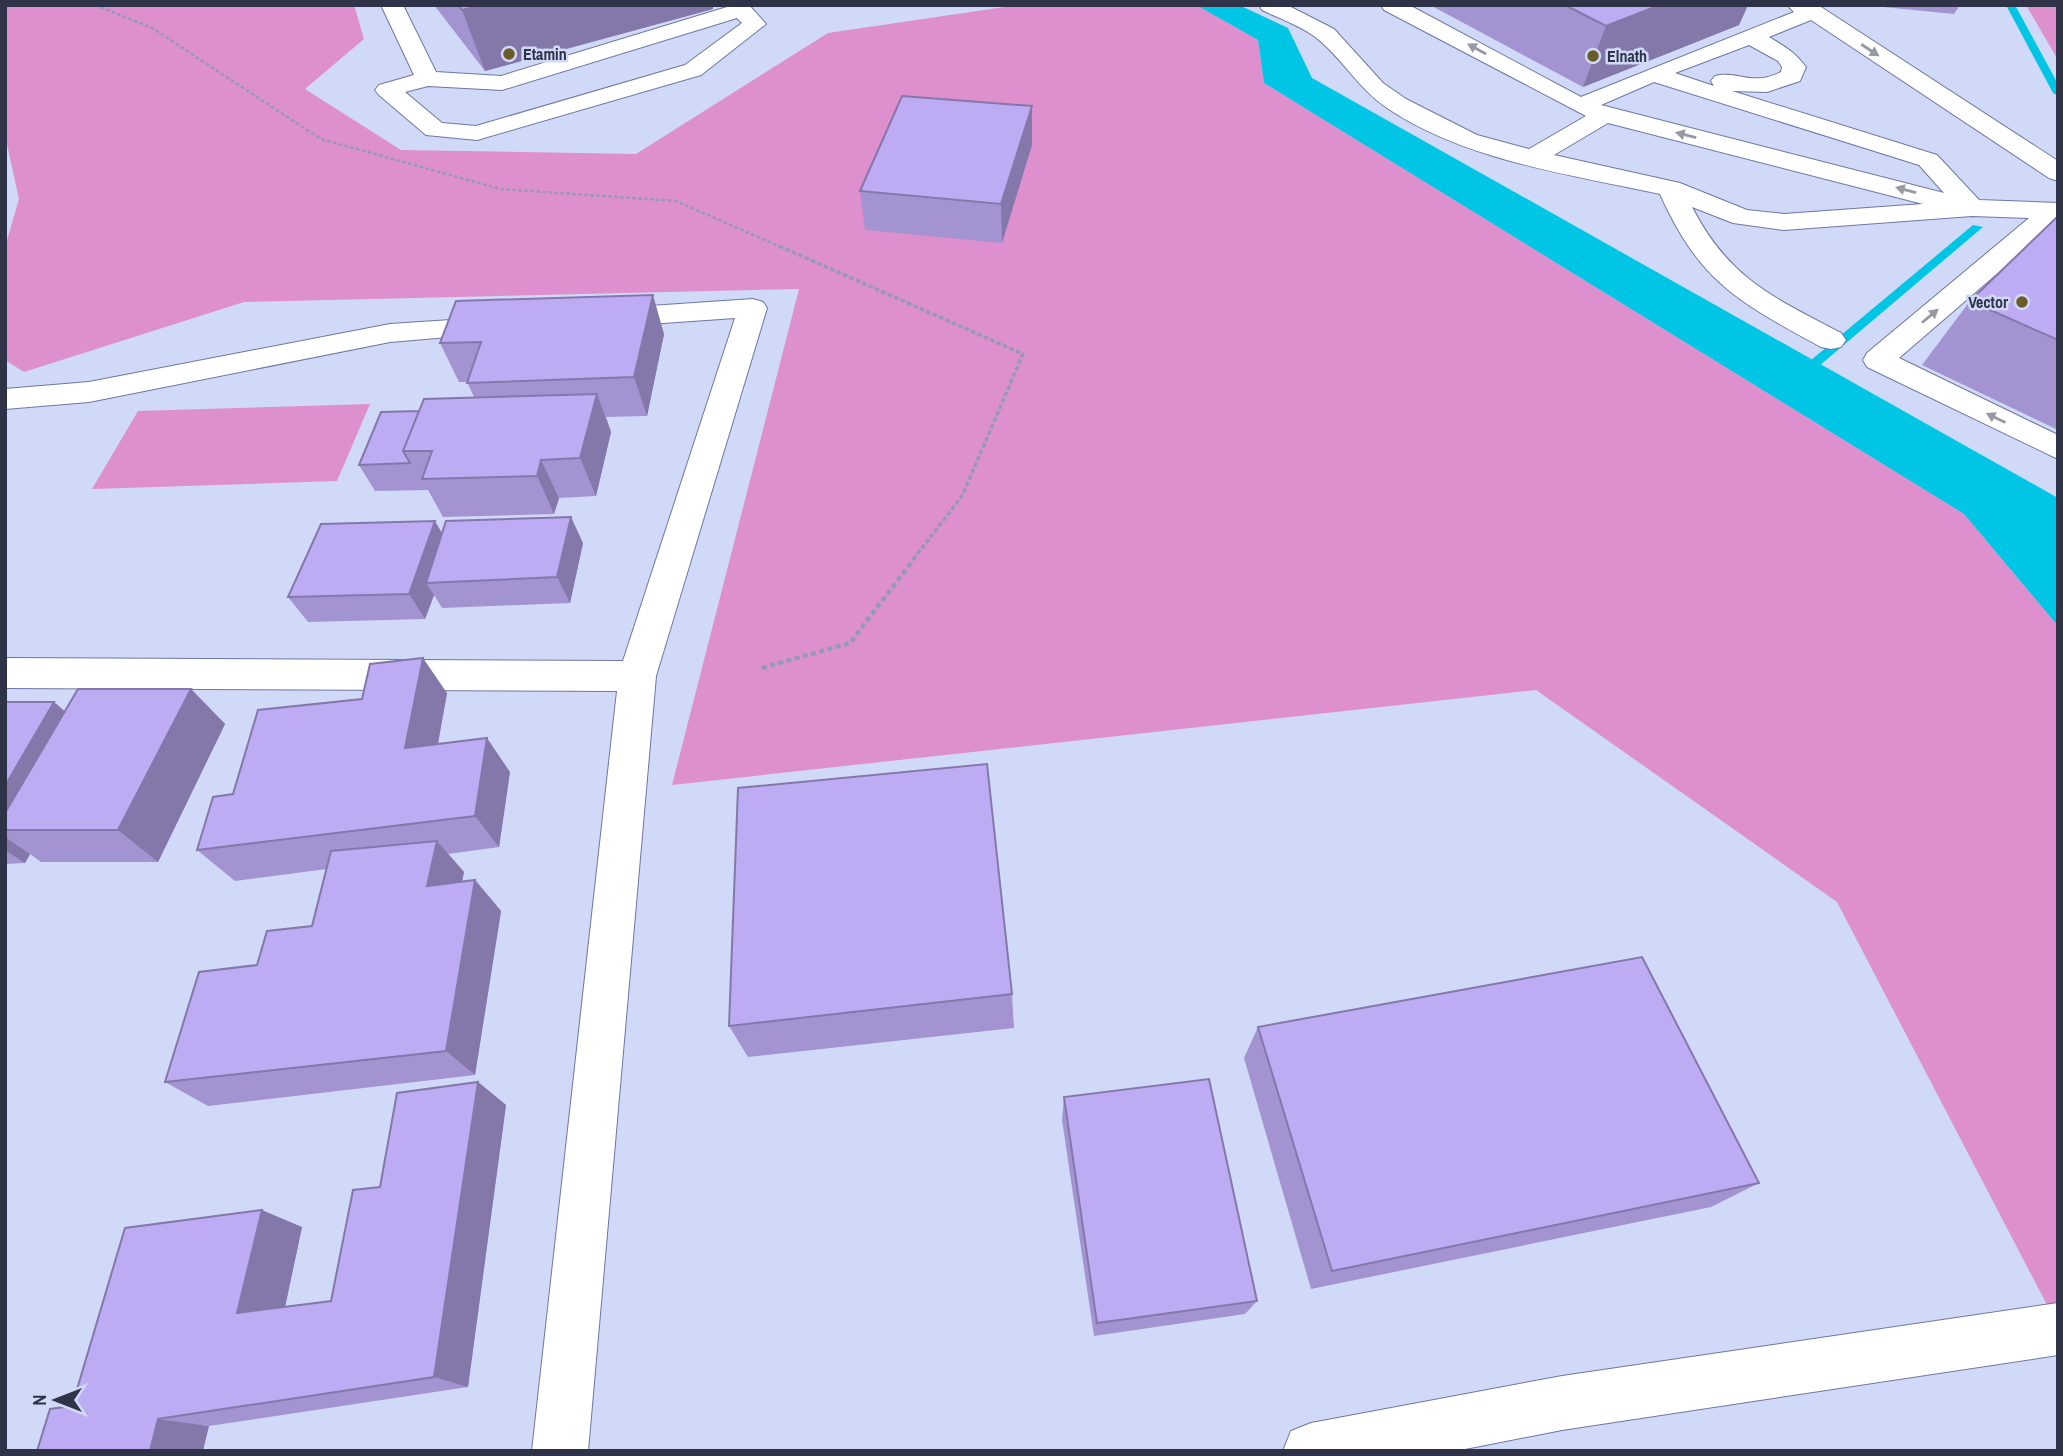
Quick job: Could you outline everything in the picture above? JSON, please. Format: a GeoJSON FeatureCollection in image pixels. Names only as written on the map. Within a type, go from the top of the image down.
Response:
{"type":"FeatureCollection","features":[{"type":"Feature","properties":{"kind":"street"},"geometry":{"type":"LineString","coordinates":[[391,5],[427,79]]}},
{"type":"Feature","properties":{"kind":"street"},"geometry":{"type":"LineString","coordinates":[[1270,5],[1326,34],[1376,88],[1397,104],[1468,140],[1532,158],[1671,190],[1742,217],[1784,222],[1972,208],[2056,211]]}},
{"type":"Feature","properties":{"kind":"street"},"geometry":{"type":"LineString","coordinates":[[1392,5],[1580,106],[1605,115],[1972,208]]}},
{"type":"Feature","properties":{"kind":"street"},"geometry":{"type":"LineString","coordinates":[[738,8],[755,24],[693,70],[477,133],[435,130],[387,90],[427,79],[502,83],[738,8]]}},
{"type":"Feature","properties":{"kind":"street"},"geometry":{"type":"LineString","coordinates":[[1580,106],[1750,36],[1805,9],[2058,173]]}},
{"type":"Feature","properties":{"kind":"street"},"geometry":{"type":"LineString","coordinates":[[1721,80],[1746,87],[1766,86],[1792,76],[1794,67],[1786,56],[1750,36]]}},
{"type":"Feature","properties":{"kind":"street"},"geometry":{"type":"LineString","coordinates":[[1653,74],[1928,160],[1972,208]]}},
{"type":"Feature","properties":{"kind":"street"},"geometry":{"type":"LineString","coordinates":[[1532,158],[1605,115]]}},
{"type":"Feature","properties":{"kind":"street"},"geometry":{"type":"LineString","coordinates":[[1671,190],[1689,229],[1719,269],[1740,287],[1832,340]]}},
{"type":"Feature","properties":{"kind":"street"},"geometry":{"type":"LineString","coordinates":[[2056,211],[1878,360],[2058,449]]}},
{"type":"Feature","properties":{"kind":"street"},"geometry":{"type":"LineString","coordinates":[[560,1451],[637,676],[753,308],[572,321]]}},
{"type":"Feature","properties":{"kind":"street"},"geometry":{"type":"LineString","coordinates":[[5,399],[89,392],[390,333],[530,323]]}},
{"type":"Feature","properties":{"kind":"street"},"geometry":{"type":"LineString","coordinates":[[5,673],[637,676]]}},
{"type":"Feature","properties":{"kind":"street"},"geometry":{"type":"LineString","coordinates":[[1311,1451],[1562,1403],[2058,1329]]}},
{"type":"Feature","properties":{"kind":"shaded area"},"geometry":{"type":"Polygon","coordinates":[[[5,5],[354,5],[364,39],[305,89],[401,150],[636,154],[828,33],[1018,5],[1196,5],[1258,40],[1264,83],[1964,514],[2058,626],[2058,1326],[1837,902],[1536,690],[672,785],[799,289],[244,302],[24,372],[5,360],[5,247],[19,199],[5,135],[5,5]]]}},
{"type":"Feature","properties":{"kind":"shaded area"},"geometry":{"type":"Polygon","coordinates":[[[2026,5],[2058,5],[2058,60],[2026,5]]]}},
{"type":"Feature","properties":{"kind":"shaded area"},"geometry":{"type":"Polygon","coordinates":[[[370,404],[337,481],[92,489],[138,411],[370,404]]]}},
{"type":"Feature","properties":{"kind":"water"},"geometry":{"type":"Polygon","coordinates":[[[1196,5],[1239,5],[1288,28],[1312,78],[2058,498],[2058,626],[1964,514],[1264,83],[1258,40],[1196,5]]]}},
{"type":"Feature","properties":{"kind":"building"},"geometry":{"type":"Polygon","coordinates":[[[459,5],[481,5],[462,10],[459,5]]]}},
{"type":"Feature","properties":{"kind":"building"},"geometry":{"type":"Polygon","coordinates":[[[1565,5],[1660,5],[1606,26],[1565,5]]]}},
{"type":"Feature","properties":{"kind":"building"},"geometry":{"type":"Polygon","coordinates":[[[902,96],[1032,106],[1001,204],[860,191],[902,96]]]}},
{"type":"Feature","properties":{"kind":"building"},"geometry":{"type":"Polygon","coordinates":[[[2058,216],[2058,340],[1970,301],[2058,216]]]}},
{"type":"Feature","properties":{"kind":"building"},"geometry":{"type":"Polygon","coordinates":[[[653,295],[634,377],[467,383],[481,342],[440,343],[456,301],[653,295]]]}},
{"type":"Feature","properties":{"kind":"building"},"geometry":{"type":"Polygon","coordinates":[[[597,394],[580,458],[541,460],[537,476],[422,479],[432,451],[403,451],[424,399],[597,394]]]}},
{"type":"Feature","properties":{"kind":"building"},"geometry":{"type":"Polygon","coordinates":[[[419,411],[403,451],[410,463],[359,465],[381,412],[419,411]]]}},
{"type":"Feature","properties":{"kind":"building"},"geometry":{"type":"Polygon","coordinates":[[[571,517],[557,577],[426,583],[446,521],[571,517]]]}},
{"type":"Feature","properties":{"kind":"building"},"geometry":{"type":"Polygon","coordinates":[[[435,521],[409,594],[288,597],[321,524],[435,521]]]}},
{"type":"Feature","properties":{"kind":"building"},"geometry":{"type":"Polygon","coordinates":[[[423,658],[405,748],[487,738],[475,816],[197,850],[213,797],[233,794],[258,710],[362,699],[370,664],[423,658]]]}},
{"type":"Feature","properties":{"kind":"building"},"geometry":{"type":"Polygon","coordinates":[[[78,689],[191,689],[118,830],[5,830],[5,813],[78,689]]]}},
{"type":"Feature","properties":{"kind":"building"},"geometry":{"type":"Polygon","coordinates":[[[5,702],[54,702],[5,786],[5,702]]]}},
{"type":"Feature","properties":{"kind":"building"},"geometry":{"type":"Polygon","coordinates":[[[987,764],[1012,994],[729,1026],[738,788],[987,764]]]}},
{"type":"Feature","properties":{"kind":"building"},"geometry":{"type":"Polygon","coordinates":[[[437,841],[427,886],[475,880],[446,1051],[165,1082],[199,972],[257,965],[267,931],[312,926],[331,851],[437,841]]]}},
{"type":"Feature","properties":{"kind":"building"},"geometry":{"type":"Polygon","coordinates":[[[1642,957],[1759,1183],[1332,1271],[1258,1027],[1642,957]]]}},
{"type":"Feature","properties":{"kind":"building"},"geometry":{"type":"Polygon","coordinates":[[[1209,1079],[1257,1301],[1097,1323],[1064,1097],[1209,1079]]]}},
{"type":"Feature","properties":{"kind":"building"},"geometry":{"type":"Polygon","coordinates":[[[478,1082],[434,1377],[158,1419],[150,1451],[37,1451],[50,1409],[72,1406],[125,1228],[262,1210],[237,1313],[331,1301],[353,1190],[380,1187],[397,1093],[478,1082]]]}},
{"type":"Feature","properties":{"kind":"waterway"},"geometry":{"type":"LineString","coordinates":[[2010,5],[2058,93]]}},
{"type":"Feature","properties":{"kind":"waterway"},"geometry":{"type":"LineString","coordinates":[[1802,374],[1977,227]]}},
{"type":"Feature","properties":{"kind":"place","name":"Etamin"},"geometry":{"type":"Point","coordinates":[509,54]}},
{"type":"Feature","properties":{"kind":"place","name":"Elnath"},"geometry":{"type":"Point","coordinates":[1593,56]}},
{"type":"Feature","properties":{"kind":"place","name":"Vector"},"geometry":{"type":"Point","coordinates":[2022,302]}}]}
